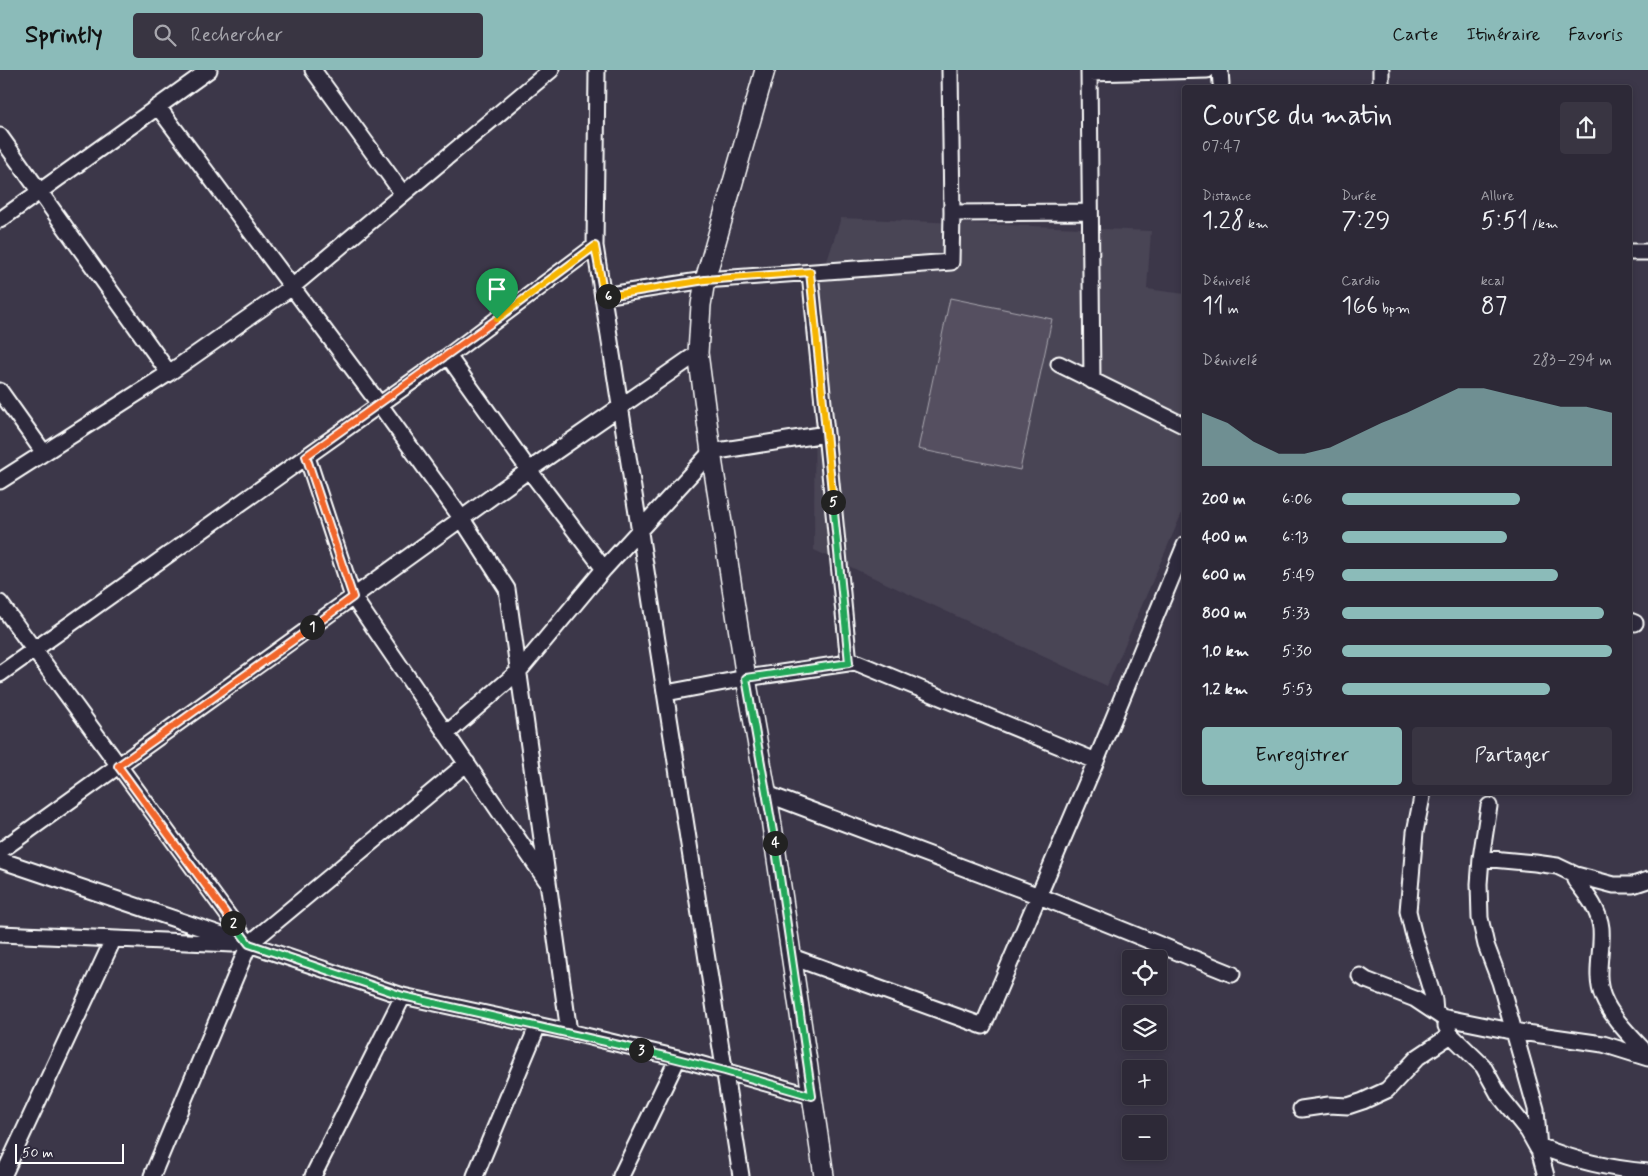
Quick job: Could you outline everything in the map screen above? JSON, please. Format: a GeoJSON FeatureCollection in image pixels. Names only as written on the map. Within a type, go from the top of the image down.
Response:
{"type":"FeatureCollection","features":[{"type":"Feature","properties":{"kind":"street"},"geometry":{"type":"LineString","coordinates":[[0,220],[209,70]]}},
{"type":"Feature","properties":{"kind":"street"},"geometry":{"type":"LineString","coordinates":[[313,70],[403,194]]}},
{"type":"Feature","properties":{"kind":"street"},"geometry":{"type":"LineString","coordinates":[[0,481],[169,373],[292,287],[551,70]]}},
{"type":"Feature","properties":{"kind":"street"},"geometry":{"type":"LineString","coordinates":[[596,70],[595,246],[741,1176]]}},
{"type":"Feature","properties":{"kind":"street"},"geometry":{"type":"LineString","coordinates":[[765,70],[705,280],[701,305],[698,353],[710,452],[746,678],[767,794],[824,1176]]}},
{"type":"Feature","properties":{"kind":"street"},"geometry":{"type":"LineString","coordinates":[[604,296],[705,280],[951,262],[950,70]]}},
{"type":"Feature","properties":{"kind":"street"},"geometry":{"type":"LineString","coordinates":[[1092,381],[1089,72],[1207,70]]}},
{"type":"Feature","properties":{"kind":"street"},"geometry":{"type":"LineString","coordinates":[[1381,70],[1381,85]]}},
{"type":"Feature","properties":{"kind":"street"},"geometry":{"type":"LineString","coordinates":[[158,107],[380,404],[462,519],[507,589],[569,1032]]}},
{"type":"Feature","properties":{"kind":"street"},"geometry":{"type":"LineString","coordinates":[[0,136],[169,373]]}},
{"type":"Feature","properties":{"kind":"street"},"geometry":{"type":"LineString","coordinates":[[952,213],[1090,212]]}},
{"type":"Feature","properties":{"kind":"street"},"geometry":{"type":"LineString","coordinates":[[0,674],[448,356],[595,246]]}},
{"type":"Feature","properties":{"kind":"street"},"geometry":{"type":"LineString","coordinates":[[1632,252],[1648,252]]}},
{"type":"Feature","properties":{"kind":"street"},"geometry":{"type":"LineString","coordinates":[[810,272],[849,663]]}},
{"type":"Feature","properties":{"kind":"street"},"geometry":{"type":"LineString","coordinates":[[0,851],[529,470],[698,353]]}},
{"type":"Feature","properties":{"kind":"street"},"geometry":{"type":"LineString","coordinates":[[448,356],[529,470],[604,569]]}},
{"type":"Feature","properties":{"kind":"street"},"geometry":{"type":"LineString","coordinates":[[1059,364],[1182,425]]}},
{"type":"Feature","properties":{"kind":"street"},"geometry":{"type":"LineString","coordinates":[[0,391],[44,453]]}},
{"type":"Feature","properties":{"kind":"street"},"geometry":{"type":"LineString","coordinates":[[446,734],[519,671],[604,569],[710,452],[826,434]]}},
{"type":"Feature","properties":{"kind":"street"},"geometry":{"type":"LineString","coordinates":[[306,456],[353,597],[549,884]]}},
{"type":"Feature","properties":{"kind":"street"},"geometry":{"type":"LineString","coordinates":[[792,957],[983,1026],[1096,761],[1182,552]]}},
{"type":"Feature","properties":{"kind":"street"},"geometry":{"type":"LineString","coordinates":[[0,603],[249,944]]}},
{"type":"Feature","properties":{"kind":"street"},"geometry":{"type":"LineString","coordinates":[[666,693],[746,678],[855,662],[1096,761]]}},
{"type":"Feature","properties":{"kind":"street"},"geometry":{"type":"LineString","coordinates":[[152,1176],[249,944],[466,763]]}},
{"type":"Feature","properties":{"kind":"street"},"geometry":{"type":"LineString","coordinates":[[767,794],[1038,896],[1232,974]]}},
{"type":"Feature","properties":{"kind":"street"},"geometry":{"type":"LineString","coordinates":[[1422,795],[1415,832],[1408,911],[1412,932],[1438,1014],[1451,1035],[1483,1066],[1499,1095],[1539,1148],[1566,1157],[1648,1172]]}},
{"type":"Feature","properties":{"kind":"street"},"geometry":{"type":"LineString","coordinates":[[1489,806],[1480,858],[1480,918],[1486,945],[1500,982],[1536,1109],[1539,1148],[1546,1176]]}},
{"type":"Feature","properties":{"kind":"street"},"geometry":{"type":"LineString","coordinates":[[1480,858],[1557,866],[1576,875],[1614,886],[1633,885],[1648,880]]}},
{"type":"Feature","properties":{"kind":"street"},"geometry":{"type":"LineString","coordinates":[[0,860],[403,996],[678,1058],[812,1096]]}},
{"type":"Feature","properties":{"kind":"street"},"geometry":{"type":"LineString","coordinates":[[1576,875],[1575,880],[1588,895],[1601,927],[1599,966],[1602,996],[1611,1012],[1648,1057]]}},
{"type":"Feature","properties":{"kind":"street"},"geometry":{"type":"LineString","coordinates":[[0,934],[249,944]]}},
{"type":"Feature","properties":{"kind":"street"},"geometry":{"type":"LineString","coordinates":[[3,1176],[113,940]]}},
{"type":"Feature","properties":{"kind":"street"},"geometry":{"type":"LineString","coordinates":[[1360,976],[1416,999],[1438,1014],[1513,1031],[1603,1044],[1648,1057]]}},
{"type":"Feature","properties":{"kind":"street"},"geometry":{"type":"LineString","coordinates":[[313,1176],[403,996]]}},
{"type":"Feature","properties":{"kind":"street"},"geometry":{"type":"LineString","coordinates":[[475,1176],[538,1026]]}},
{"type":"Feature","properties":{"kind":"street"},"geometry":{"type":"LineString","coordinates":[[1301,1109],[1328,1105],[1348,1106],[1387,1090],[1418,1057],[1451,1035]]}},
{"type":"Feature","properties":{"kind":"street"},"geometry":{"type":"LineString","coordinates":[[621,1176],[678,1058]]}},
{"type":"Feature","properties":{"kind":"shaded area"},"geometry":{"type":"Polygon","coordinates":[[[841,218],[1151,231],[1147,289],[1182,294],[1182,513],[1107,686],[814,550],[815,298],[841,218]]]}},
{"type":"Feature","properties":{"kind":"shaded area"},"geometry":{"type":"Polygon","coordinates":[[[950,298],[1052,319],[1020,470],[918,449],[950,298]]]}},
{"type":"Feature","properties":{"kind":"route"},"geometry":{"type":"LineString","coordinates":[[595,246],[604,296],[705,280],[810,272],[849,663],[746,678],[771,819],[812,1096],[678,1058],[403,996],[249,944],[118,766],[353,597],[306,456],[448,356],[497,319],[595,246]]}}]}
